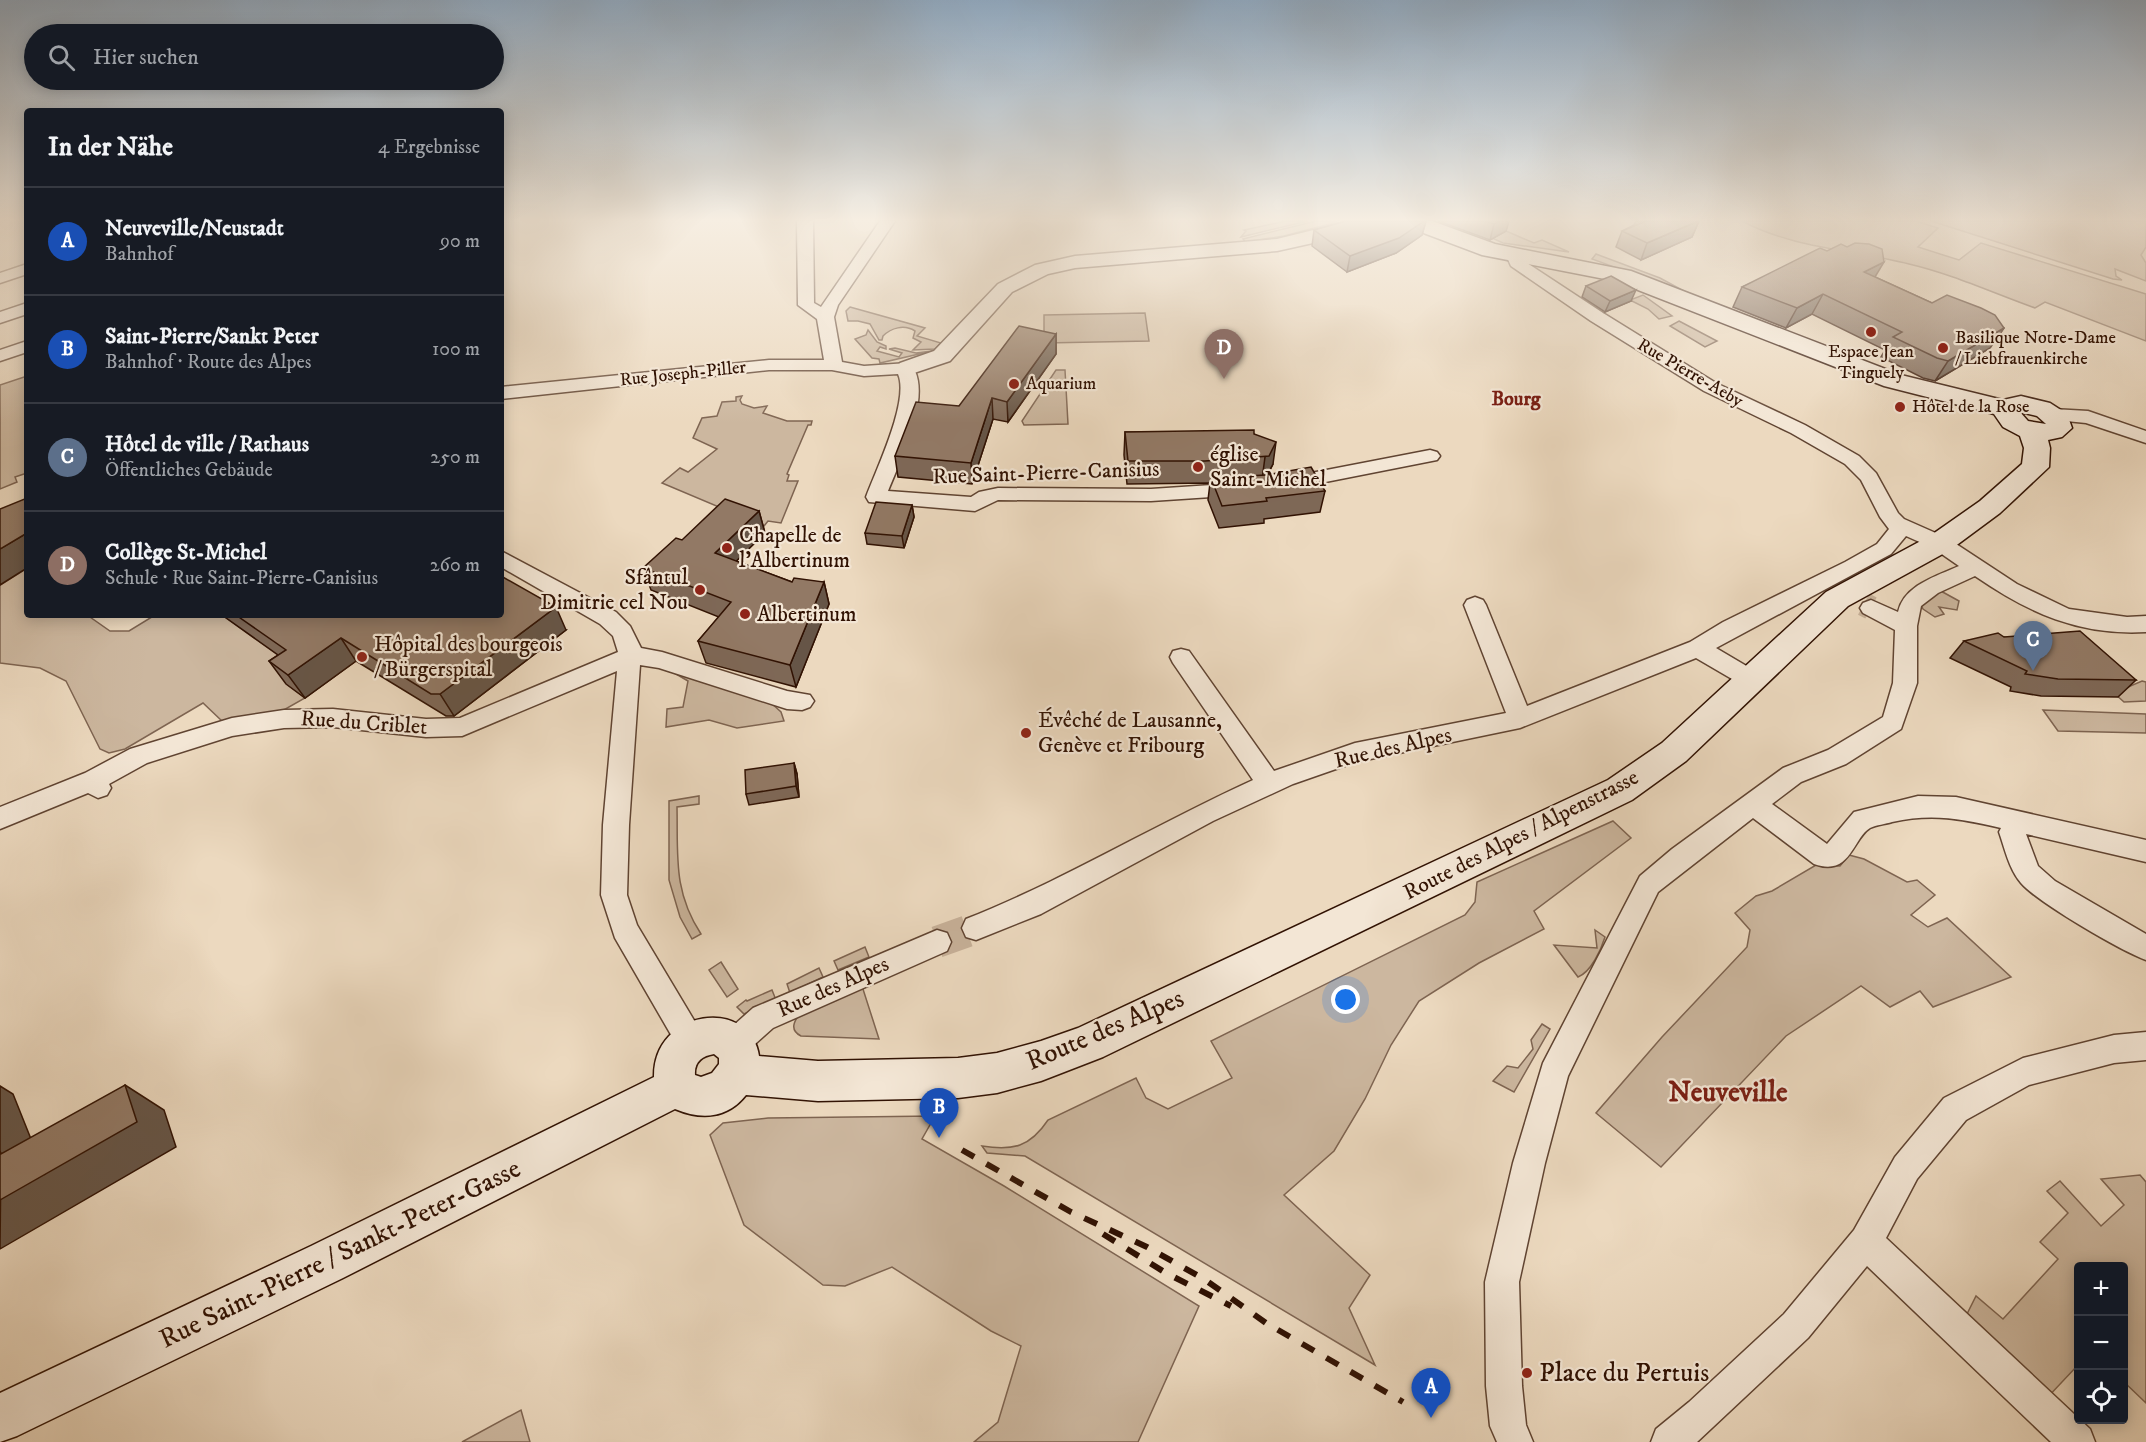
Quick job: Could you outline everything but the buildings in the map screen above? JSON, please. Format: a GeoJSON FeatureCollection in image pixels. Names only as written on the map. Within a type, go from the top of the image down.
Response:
{"type":"FeatureCollection","features":[{"type":"Feature","properties":{"kind":"main road"},"geometry":{"type":"LineString","coordinates":[[1655,288],[1893,381],[2006,409],[2009,418],[2042,423]]}},
{"type":"Feature","properties":{"kind":"main road","name":"Route des Alpes / Alpenstrasse"},"geometry":{"type":"LineString","coordinates":[[1350,920],[1620,790],[1674,752],[1837,599],[1940,543],[1990,507],[2035,467],[2042,423]]}},
{"type":"Feature","properties":{"kind":"main road","name":"Route des Alpes"},"geometry":{"type":"LineString","coordinates":[[736,1059],[818,1081],[958,1078],[997,1072],[1041,1061],[1089,1042],[1350,920]]}},
{"type":"Feature","properties":{"kind":"main road"},"geometry":{"type":"LineString","coordinates":[[703,1036],[727,1037],[736,1059],[723,1090],[703,1097],[693,1096],[678,1086],[674,1069],[682,1049],[703,1036]]}},
{"type":"Feature","properties":{"kind":"main road","name":"Rue Saint-Pierre / Sankt-Peter-Gasse"},"geometry":{"type":"LineString","coordinates":[[0,1419],[317,1266],[678,1086]]}},
{"type":"Feature","properties":{"kind":"street"},"geometry":{"type":"LineString","coordinates":[[806,288],[806,304],[825,317]]}},
{"type":"Feature","properties":{"kind":"street"},"geometry":{"type":"LineString","coordinates":[[834,365],[825,317],[842,288]]}},
{"type":"Feature","properties":{"kind":"street"},"geometry":{"type":"LineString","coordinates":[[906,369],[942,356],[1005,288]]}},
{"type":"Feature","properties":{"kind":"street","name":"Rue Pierre-Aeby"},"geometry":{"type":"LineString","coordinates":[[1555,288],[1701,382],[1798,429],[1847,457],[1869,477],[1890,517],[1900,525]]}},
{"type":"Feature","properties":{"kind":"street"},"geometry":{"type":"LineString","coordinates":[[0,318],[24,309]]}},
{"type":"Feature","properties":{"kind":"street"},"geometry":{"type":"LineString","coordinates":[[0,356],[24,347]]}},
{"type":"Feature","properties":{"kind":"street","name":"Rue Joseph-Piller"},"geometry":{"type":"LineString","coordinates":[[504,393],[769,365],[834,365],[864,371],[906,369]]}},
{"type":"Feature","properties":{"kind":"street","name":"Rue Saint-Pierre-Canisius"},"geometry":{"type":"LineString","coordinates":[[906,369],[911,392],[899,437],[876,497],[975,504],[986,497],[998,494],[1151,495],[1262,488],[1430,456]]}},
{"type":"Feature","properties":{"kind":"street"},"geometry":{"type":"LineString","coordinates":[[2042,423],[2088,417],[2146,437]]}},
{"type":"Feature","properties":{"kind":"street"},"geometry":{"type":"LineString","coordinates":[[1900,525],[1940,543],[2028,600],[2065,616],[2136,625]]}},
{"type":"Feature","properties":{"kind":"street","name":"Rue des Alpes"},"geometry":{"type":"LineString","coordinates":[[976,928],[1031,906],[1269,783],[1355,753],[1520,719],[1698,648],[1731,628],[1828,585],[1884,549],[1900,525]]}},
{"type":"Feature","properties":{"kind":"street"},"geometry":{"type":"LineString","coordinates":[[504,560],[608,618],[622,632],[630,650],[614,856],[614,895],[625,929],[691,1042]]}},
{"type":"Feature","properties":{"kind":"street"},"geometry":{"type":"LineString","coordinates":[[1515,1442],[1508,1426],[1504,1394],[1502,1282],[1529,1163],[1554,1073],[1649,884],[1792,775],[1836,757],[1893,722],[1905,683],[1906,626],[1911,603],[1930,588],[1976,567]]}},
{"type":"Feature","properties":{"kind":"street"},"geometry":{"type":"LineString","coordinates":[[1475,604],[1520,719]]}},
{"type":"Feature","properties":{"kind":"street"},"geometry":{"type":"LineString","coordinates":[[1871,608],[1906,626]]}},
{"type":"Feature","properties":{"kind":"street"},"geometry":{"type":"LineString","coordinates":[[1698,648],[1752,681]]}},
{"type":"Feature","properties":{"kind":"street"},"geometry":{"type":"LineString","coordinates":[[630,657],[656,658],[787,700],[802,701]]}},
{"type":"Feature","properties":{"kind":"street","name":"Rue du Criblet"},"geometry":{"type":"LineString","coordinates":[[0,818],[96,784],[139,756],[232,727],[284,718],[333,718],[426,728],[462,726],[630,657]]}},
{"type":"Feature","properties":{"kind":"street"},"geometry":{"type":"LineString","coordinates":[[1181,657],[1269,783]]}},
{"type":"Feature","properties":{"kind":"street"},"geometry":{"type":"LineString","coordinates":[[1754,804],[1823,856],[1833,855],[1842,848],[1858,823],[1871,817],[1918,806],[1956,807],[2012,826],[2146,851]]}},
{"type":"Feature","properties":{"kind":"street"},"geometry":{"type":"LineString","coordinates":[[2012,826],[2025,868],[2045,889],[2146,948]]}},
{"type":"Feature","properties":{"kind":"street","name":"Rue des Alpes"},"geometry":{"type":"LineString","coordinates":[[736,1059],[763,1018],[937,942]]}},
{"type":"Feature","properties":{"kind":"street"},"geometry":{"type":"LineString","coordinates":[[1669,1442],[1702,1415],[1796,1326],[1866,1242],[1906,1168],[1955,1109],[2023,1072],[2114,1049],[2146,1046]]}},
{"type":"Feature","properties":{"kind":"street"},"geometry":{"type":"LineString","coordinates":[[1866,1242],[2077,1442]]}},
{"type":"Feature","properties":{"kind":"shaded area"},"geometry":{"type":"Polygon","coordinates":[[[1672,288],[1679,288],[1693,296],[1672,288]]]}},
{"type":"Feature","properties":{"kind":"shaded area"},"geometry":{"type":"Polygon","coordinates":[[[1984,288],[2128,288],[2146,294],[2146,341],[2045,302],[2035,308],[1984,288]]]}},
{"type":"Feature","properties":{"kind":"shaded area"},"geometry":{"type":"Polygon","coordinates":[[[1643,295],[1672,316],[1659,319],[1648,309],[1630,300],[1643,295]]]}},
{"type":"Feature","properties":{"kind":"shaded area"},"geometry":{"type":"Polygon","coordinates":[[[850,307],[925,328],[917,336],[941,343],[935,349],[913,350],[921,342],[913,338],[915,331],[902,327],[890,331],[883,336],[882,340],[879,340],[870,324],[848,321],[846,311],[850,307]]]}},
{"type":"Feature","properties":{"kind":"shaded area"},"geometry":{"type":"Polygon","coordinates":[[[1145,313],[1149,341],[1044,343],[1044,315],[1145,313]]]}},
{"type":"Feature","properties":{"kind":"shaded area"},"geometry":{"type":"Polygon","coordinates":[[[1679,321],[1717,341],[1705,347],[1670,326],[1679,321]]]}},
{"type":"Feature","properties":{"kind":"shaded area"},"geometry":{"type":"Polygon","coordinates":[[[868,330],[877,342],[886,346],[886,349],[880,347],[877,351],[899,357],[902,353],[889,349],[895,348],[916,353],[932,351],[880,363],[879,359],[872,358],[855,339],[866,335],[868,330]]]}},
{"type":"Feature","properties":{"kind":"shaded area"},"geometry":{"type":"Polygon","coordinates":[[[1056,370],[1065,370],[1068,424],[1024,425],[1022,421],[1056,370]]]}},
{"type":"Feature","properties":{"kind":"shaded area"},"geometry":{"type":"Polygon","coordinates":[[[24,377],[24,474],[15,477],[17,482],[0,489],[0,385],[24,377]]]}},
{"type":"Feature","properties":{"kind":"shaded area"},"geometry":{"type":"Polygon","coordinates":[[[742,396],[740,400],[742,404],[754,408],[767,406],[763,413],[787,421],[812,421],[811,425],[808,425],[787,474],[789,475],[787,481],[798,481],[781,523],[768,521],[764,526],[662,483],[680,468],[688,472],[717,449],[693,438],[702,418],[717,416],[722,402],[736,401],[736,397],[742,396]]]}},
{"type":"Feature","properties":{"kind":"shaded area"},"geometry":{"type":"Polygon","coordinates":[[[24,570],[24,618],[91,618],[110,631],[129,631],[150,618],[226,618],[303,673],[287,684],[305,698],[282,711],[223,722],[203,703],[125,749],[109,753],[100,749],[66,681],[40,668],[0,663],[0,585],[24,570]]]}},
{"type":"Feature","properties":{"kind":"shaded area"},"geometry":{"type":"Polygon","coordinates":[[[1939,590],[1959,601],[1957,610],[1939,607],[1944,614],[1935,617],[1923,609],[1920,604],[1939,590]]]}},
{"type":"Feature","properties":{"kind":"shaded area"},"geometry":{"type":"Polygon","coordinates":[[[659,664],[770,702],[781,712],[784,721],[737,728],[709,720],[666,727],[667,709],[683,707],[688,681],[659,664]]]}},
{"type":"Feature","properties":{"kind":"shaded area"},"geometry":{"type":"Polygon","coordinates":[[[2142,681],[2146,682],[2146,701],[2124,702],[2114,693],[2142,681]]]}},
{"type":"Feature","properties":{"kind":"shaded area"},"geometry":{"type":"Polygon","coordinates":[[[2043,710],[2146,714],[2146,733],[2058,731],[2043,710]]]}},
{"type":"Feature","properties":{"kind":"shaded area"},"geometry":{"type":"Polygon","coordinates":[[[699,796],[699,804],[677,807],[681,888],[692,918],[701,934],[692,939],[680,917],[669,880],[669,801],[699,796]]]}},
{"type":"Feature","properties":{"kind":"shaded area"},"geometry":{"type":"Polygon","coordinates":[[[1613,821],[1631,838],[1534,911],[1544,929],[1479,963],[1419,1001],[1391,1045],[1365,1099],[1334,1151],[1284,1195],[1370,1275],[1349,1308],[1375,1365],[1025,1156],[987,1153],[982,1146],[1003,1148],[1020,1145],[1034,1136],[1048,1120],[1136,1078],[1146,1098],[1168,1109],[1232,1078],[1211,1041],[1465,915],[1475,902],[1477,882],[1613,821]]]}},
{"type":"Feature","properties":{"kind":"shaded area"},"geometry":{"type":"Polygon","coordinates":[[[1849,855],[1864,859],[1907,882],[1917,880],[1935,895],[1911,915],[1928,927],[1947,918],[2011,977],[1933,1007],[1920,991],[1890,1007],[1861,986],[1786,1036],[1661,1167],[1596,1113],[1662,1037],[1747,947],[1750,930],[1735,913],[1756,896],[1772,891],[1816,865],[1840,866],[1849,855]]]}},
{"type":"Feature","properties":{"kind":"shaded area"},"geometry":{"type":"Polygon","coordinates":[[[1595,930],[1605,937],[1591,966],[1578,977],[1554,945],[1597,948],[1595,930]]]}},
{"type":"Feature","properties":{"kind":"shaded area"},"geometry":{"type":"Polygon","coordinates":[[[865,947],[869,957],[838,970],[834,961],[865,947]]]}},
{"type":"Feature","properties":{"kind":"shaded area"},"geometry":{"type":"Polygon","coordinates":[[[721,962],[738,989],[727,997],[709,970],[721,962]]]}},
{"type":"Feature","properties":{"kind":"shaded area"},"geometry":{"type":"Polygon","coordinates":[[[819,968],[823,977],[790,993],[787,984],[819,968]]]}},
{"type":"Feature","properties":{"kind":"shaded area"},"geometry":{"type":"Polygon","coordinates":[[[862,986],[879,1039],[797,1034],[794,1028],[795,1022],[801,1012],[862,986]]]}},
{"type":"Feature","properties":{"kind":"shaded area"},"geometry":{"type":"Polygon","coordinates":[[[772,990],[776,1000],[744,1014],[737,1007],[746,1000],[772,990]]]}},
{"type":"Feature","properties":{"kind":"shaded area"},"geometry":{"type":"Polygon","coordinates":[[[1542,1024],[1550,1029],[1514,1092],[1493,1081],[1507,1066],[1518,1068],[1533,1049],[1531,1040],[1542,1024]]]}},
{"type":"Feature","properties":{"kind":"shaded area"},"geometry":{"type":"Polygon","coordinates":[[[935,1116],[922,1139],[1004,1186],[1199,1306],[1138,1442],[974,1442],[998,1422],[1021,1346],[991,1331],[892,1267],[845,1286],[823,1285],[744,1225],[710,1135],[723,1123],[768,1118],[935,1116]]]}},
{"type":"Feature","properties":{"kind":"shaded area"},"geometry":{"type":"Polygon","coordinates":[[[2140,1175],[2146,1182],[2146,1403],[2128,1386],[2128,1262],[2074,1262],[2074,1369],[2046,1399],[1962,1324],[1976,1296],[2003,1319],[2058,1259],[2040,1242],[2068,1213],[2047,1191],[2060,1181],[2101,1226],[2124,1205],[2101,1179],[2140,1175]]]}},
{"type":"Feature","properties":{"kind":"shaded area"},"geometry":{"type":"Polygon","coordinates":[[[521,1410],[530,1442],[462,1442],[521,1410]]]}},
{"type":"Feature","properties":{"kind":"tunnel"},"geometry":{"type":"LineString","coordinates":[[1832,587],[1871,608]]}},
{"type":"Feature","properties":{"kind":"tunnel"},"geometry":{"type":"LineString","coordinates":[[937,942],[976,928]]}},
{"type":"Feature","properties":{"kind":"railway"},"geometry":{"type":"LineString","coordinates":[[962,1150],[1071,1212],[1147,1247],[1204,1279],[1266,1323],[1403,1402]]}},
{"type":"Feature","properties":{"kind":"railway"},"geometry":{"type":"LineString","coordinates":[[1103,1234],[1166,1273],[1231,1306]]}},
{"type":"Feature","properties":{"kind":"place","name":"Espace Jean Tinguely"},"geometry":{"type":"Point","coordinates":[1871,332]}},
{"type":"Feature","properties":{"kind":"place","name":"Basilique Notre-Dame / Liebfrauenkirche"},"geometry":{"type":"Point","coordinates":[1943,348]}},
{"type":"Feature","properties":{"kind":"place","name":"Collège St-Michel"},"geometry":{"type":"Point","coordinates":[1224,379]}},
{"type":"Feature","properties":{"kind":"place","name":"Aquarium"},"geometry":{"type":"Point","coordinates":[1014,384]}},
{"type":"Feature","properties":{"kind":"place","name":"Hôtel de la Rose"},"geometry":{"type":"Point","coordinates":[1900,407]}},
{"type":"Feature","properties":{"kind":"place","name":"église Saint-Michel"},"geometry":{"type":"Point","coordinates":[1198,467]}},
{"type":"Feature","properties":{"kind":"place","name":"Chapelle de l’Albertinum"},"geometry":{"type":"Point","coordinates":[727,548]}},
{"type":"Feature","properties":{"kind":"place","name":"Sfântul Dimitrie cel Nou"},"geometry":{"type":"Point","coordinates":[700,590]}},
{"type":"Feature","properties":{"kind":"place","name":"Albertinum"},"geometry":{"type":"Point","coordinates":[745,614]}},
{"type":"Feature","properties":{"kind":"place","name":"Hôpital des bourgeois / Bürgerspital"},"geometry":{"type":"Point","coordinates":[362,657]}},
{"type":"Feature","properties":{"kind":"place","name":"Hôtel de ville / Rathaus"},"geometry":{"type":"Point","coordinates":[2033,671]}},
{"type":"Feature","properties":{"kind":"place","name":"Évêché de Lausanne, Genève et Fribourg"},"geometry":{"type":"Point","coordinates":[1026,733]}},
{"type":"Feature","properties":{"kind":"place","name":"Saint-Pierre/Sankt Peter"},"geometry":{"type":"Point","coordinates":[939,1138]}},
{"type":"Feature","properties":{"kind":"place","name":"Place du Pertuis"},"geometry":{"type":"Point","coordinates":[1527,1373]}},
{"type":"Feature","properties":{"kind":"place","name":"Neuveville/Neustadt"},"geometry":{"type":"Point","coordinates":[1431,1418]}},
{"type":"Feature","properties":{"kind":"district","name":"Bourg"},"geometry":{"type":"Point","coordinates":[1516,399]}},
{"type":"Feature","properties":{"kind":"district","name":"Neuveville"},"geometry":{"type":"Point","coordinates":[1728,1092]}}]}
